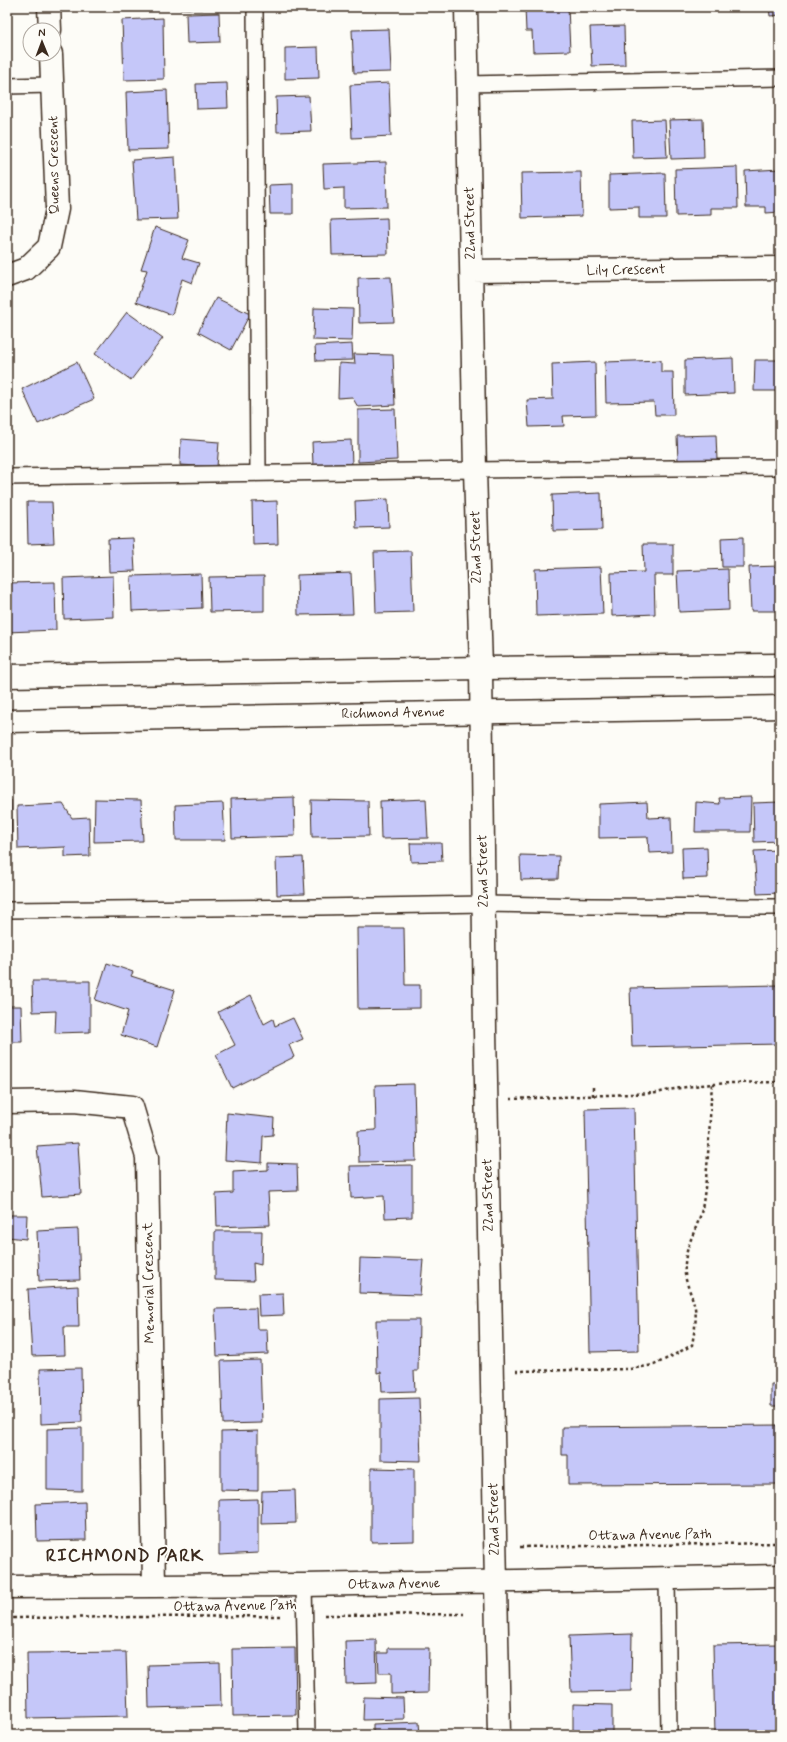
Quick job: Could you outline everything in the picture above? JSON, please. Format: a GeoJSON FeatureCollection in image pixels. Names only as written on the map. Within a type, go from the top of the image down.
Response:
{"type":"FeatureCollection","features":[{"type":"Feature","properties":{"kind":"street"},"geometry":{"type":"LineString","coordinates":[[49,7],[50,22]]}},
{"type":"Feature","properties":{"kind":"street","name":"22nd Street"},"geometry":{"type":"LineString","coordinates":[[466,7],[472,271],[474,470],[481,668],[490,1371],[499,1735]]}},
{"type":"Feature","properties":{"kind":"street","name":"Queens Crescent"},"geometry":{"type":"LineString","coordinates":[[7,276],[26,270],[49,247],[57,209],[51,62]]}},
{"type":"Feature","properties":{"kind":"street","name":"Lily Crescent"},"geometry":{"type":"LineString","coordinates":[[472,271],[780,268]]}},
{"type":"Feature","properties":{"kind":"street"},"geometry":{"type":"LineString","coordinates":[[7,676],[481,668],[780,665]]}},
{"type":"Feature","properties":{"kind":"street","name":"Richmond Avenue"},"geometry":{"type":"LineString","coordinates":[[7,721],[780,707]]}},
{"type":"Feature","properties":{"kind":"street","name":"Memorial Crescent"},"geometry":{"type":"LineString","coordinates":[[7,1102],[74,1100],[132,1107],[147,1157],[154,1586]]}},
{"type":"Feature","properties":{"kind":"street","name":"Ottawa Avenue"},"geometry":{"type":"LineString","coordinates":[[7,1587],[304,1585],[780,1576]]}},
{"type":"Feature","properties":{"kind":"lane"},"geometry":{"type":"LineString","coordinates":[[255,7],[258,473]]}},
{"type":"Feature","properties":{"kind":"lane"},"geometry":{"type":"LineString","coordinates":[[467,84],[780,78]]}},
{"type":"Feature","properties":{"kind":"lane"},"geometry":{"type":"LineString","coordinates":[[7,86],[52,85]]}},
{"type":"Feature","properties":{"kind":"lane"},"geometry":{"type":"LineString","coordinates":[[7,477],[780,467]]}},
{"type":"Feature","properties":{"kind":"lane"},"geometry":{"type":"LineString","coordinates":[[7,910],[319,908],[483,904],[780,907]]}},
{"type":"Feature","properties":{"kind":"lane"},"geometry":{"type":"LineString","coordinates":[[666,1578],[669,1735]]}},
{"type":"Feature","properties":{"kind":"lane"},"geometry":{"type":"LineString","coordinates":[[304,1585],[307,1735]]}},
{"type":"Feature","properties":{"kind":"path"},"geometry":{"type":"LineString","coordinates":[[486,1100],[658,1093],[681,1087],[712,1084],[780,1082]]}},
{"type":"Feature","properties":{"kind":"path"},"geometry":{"type":"LineString","coordinates":[[490,1371],[630,1369],[654,1365],[692,1344],[695,1326],[695,1308],[684,1278],[685,1263],[688,1243],[701,1212],[706,1185],[712,1084]]}},
{"type":"Feature","properties":{"kind":"path"},"geometry":{"type":"LineString","coordinates":[[593,1087],[593,1096]]}},
{"type":"Feature","properties":{"kind":"path","name":"Ottawa Avenue Path"},"geometry":{"type":"LineString","coordinates":[[520,1547],[780,1543]]}},
{"type":"Feature","properties":{"kind":"path","name":"Ottawa Avenue Path"},"geometry":{"type":"LineString","coordinates":[[7,1618],[464,1614]]}},
{"type":"Feature","properties":{"kind":"building"},"geometry":{"type":"Polygon","coordinates":[[[121,7],[203,7],[203,9],[121,7]]]}},
{"type":"Feature","properties":{"kind":"building"},"geometry":{"type":"Polygon","coordinates":[[[334,7],[389,7],[389,9],[334,11],[334,7]]]}},
{"type":"Feature","properties":{"kind":"building"},"geometry":{"type":"Polygon","coordinates":[[[525,7],[568,7],[570,51],[533,52],[532,31],[526,31],[525,7]]]}},
{"type":"Feature","properties":{"kind":"building"},"geometry":{"type":"Polygon","coordinates":[[[769,7],[780,7],[780,15],[770,16],[769,7]]]}},
{"type":"Feature","properties":{"kind":"building"},"geometry":{"type":"Polygon","coordinates":[[[219,13],[220,42],[187,43],[186,14],[219,13]]]}},
{"type":"Feature","properties":{"kind":"building"},"geometry":{"type":"Polygon","coordinates":[[[163,18],[164,79],[124,80],[122,20],[163,18]]]}},
{"type":"Feature","properties":{"kind":"building"},"geometry":{"type":"Polygon","coordinates":[[[624,26],[625,65],[592,66],[590,27],[624,26]]]}},
{"type":"Feature","properties":{"kind":"building"},"geometry":{"type":"Polygon","coordinates":[[[389,29],[391,72],[354,73],[352,30],[389,29]]]}},
{"type":"Feature","properties":{"kind":"building"},"geometry":{"type":"Polygon","coordinates":[[[318,47],[319,78],[285,79],[285,48],[318,47]]]}},
{"type":"Feature","properties":{"kind":"building"},"geometry":{"type":"Polygon","coordinates":[[[227,83],[228,108],[197,109],[196,84],[227,83]]]}},
{"type":"Feature","properties":{"kind":"building"},"geometry":{"type":"Polygon","coordinates":[[[389,83],[391,136],[352,138],[350,85],[389,83]]]}},
{"type":"Feature","properties":{"kind":"building"},"geometry":{"type":"Polygon","coordinates":[[[167,90],[169,149],[128,150],[126,92],[167,90]]]}},
{"type":"Feature","properties":{"kind":"building"},"geometry":{"type":"Polygon","coordinates":[[[309,96],[311,131],[277,132],[276,97],[309,96]]]}},
{"type":"Feature","properties":{"kind":"building"},"geometry":{"type":"Polygon","coordinates":[[[703,119],[704,158],[671,159],[669,120],[703,119]]]}},
{"type":"Feature","properties":{"kind":"building"},"geometry":{"type":"Polygon","coordinates":[[[665,120],[667,157],[633,158],[632,121],[665,120]]]}},
{"type":"Feature","properties":{"kind":"building"},"geometry":{"type":"Polygon","coordinates":[[[175,157],[178,219],[136,220],[132,160],[175,157]]]}},
{"type":"Feature","properties":{"kind":"building"},"geometry":{"type":"Polygon","coordinates":[[[386,162],[387,207],[344,208],[344,188],[324,189],[323,164],[386,162]]]}},
{"type":"Feature","properties":{"kind":"building"},"geometry":{"type":"Polygon","coordinates":[[[737,167],[738,208],[711,208],[711,215],[676,216],[675,169],[737,167]]]}},
{"type":"Feature","properties":{"kind":"building"},"geometry":{"type":"Polygon","coordinates":[[[780,169],[780,212],[766,213],[766,207],[746,207],[745,171],[780,169]]]}},
{"type":"Feature","properties":{"kind":"building"},"geometry":{"type":"Polygon","coordinates":[[[581,172],[582,216],[522,218],[521,173],[581,172]]]}},
{"type":"Feature","properties":{"kind":"building"},"geometry":{"type":"Polygon","coordinates":[[[665,173],[666,218],[639,218],[639,207],[609,208],[609,175],[665,173]]]}},
{"type":"Feature","properties":{"kind":"building"},"geometry":{"type":"Polygon","coordinates":[[[293,184],[293,214],[270,214],[269,185],[293,184]]]}},
{"type":"Feature","properties":{"kind":"building"},"geometry":{"type":"Polygon","coordinates":[[[387,218],[388,254],[332,255],[331,220],[387,218]]]}},
{"type":"Feature","properties":{"kind":"building"},"geometry":{"type":"Polygon","coordinates":[[[155,227],[189,240],[182,258],[199,263],[192,283],[182,279],[172,315],[136,302],[147,270],[141,269],[155,227]]]}},
{"type":"Feature","properties":{"kind":"building"},"geometry":{"type":"Polygon","coordinates":[[[391,277],[394,322],[359,323],[358,278],[391,277]]]}},
{"type":"Feature","properties":{"kind":"building"},"geometry":{"type":"Polygon","coordinates":[[[216,298],[250,314],[231,350],[198,332],[216,298]]]}},
{"type":"Feature","properties":{"kind":"building"},"geometry":{"type":"Polygon","coordinates":[[[314,308],[353,309],[352,341],[313,340],[314,308]]]}},
{"type":"Feature","properties":{"kind":"building"},"geometry":{"type":"Polygon","coordinates":[[[127,312],[163,338],[131,380],[95,354],[127,312]]]}},
{"type":"Feature","properties":{"kind":"building"},"geometry":{"type":"Polygon","coordinates":[[[352,344],[353,360],[316,361],[315,346],[352,344]]]}},
{"type":"Feature","properties":{"kind":"building"},"geometry":{"type":"Polygon","coordinates":[[[354,354],[393,355],[395,405],[358,407],[352,397],[338,398],[339,363],[355,364],[354,354]]]}},
{"type":"Feature","properties":{"kind":"building"},"geometry":{"type":"Polygon","coordinates":[[[733,358],[734,393],[685,395],[685,360],[733,358]]]}},
{"type":"Feature","properties":{"kind":"building"},"geometry":{"type":"Polygon","coordinates":[[[661,360],[661,372],[673,372],[674,415],[655,415],[654,402],[606,403],[605,362],[661,360]]]}},
{"type":"Feature","properties":{"kind":"building"},"geometry":{"type":"Polygon","coordinates":[[[755,360],[780,360],[780,391],[754,391],[755,360]]]}},
{"type":"Feature","properties":{"kind":"building"},"geometry":{"type":"Polygon","coordinates":[[[77,362],[94,399],[38,424],[22,389],[77,362]]]}},
{"type":"Feature","properties":{"kind":"building"},"geometry":{"type":"Polygon","coordinates":[[[595,362],[596,415],[563,416],[564,426],[529,427],[527,400],[553,399],[552,364],[595,362]]]}},
{"type":"Feature","properties":{"kind":"building"},"geometry":{"type":"Polygon","coordinates":[[[7,382],[9,427],[7,427],[7,382]]]}},
{"type":"Feature","properties":{"kind":"building"},"geometry":{"type":"Polygon","coordinates":[[[395,409],[397,460],[358,462],[358,410],[395,409]]]}},
{"type":"Feature","properties":{"kind":"building"},"geometry":{"type":"Polygon","coordinates":[[[716,435],[717,460],[678,461],[677,436],[716,435]]]}},
{"type":"Feature","properties":{"kind":"building"},"geometry":{"type":"Polygon","coordinates":[[[181,439],[219,442],[217,467],[180,465],[181,439]]]}},
{"type":"Feature","properties":{"kind":"building"},"geometry":{"type":"Polygon","coordinates":[[[351,440],[352,464],[313,465],[312,442],[351,440]]]}},
{"type":"Feature","properties":{"kind":"building"},"geometry":{"type":"Polygon","coordinates":[[[601,493],[602,530],[553,531],[552,495],[601,493]]]}},
{"type":"Feature","properties":{"kind":"building"},"geometry":{"type":"Polygon","coordinates":[[[388,499],[389,527],[356,528],[355,501],[388,499]]]}},
{"type":"Feature","properties":{"kind":"building"},"geometry":{"type":"Polygon","coordinates":[[[277,501],[278,544],[253,545],[252,502],[277,501]]]}},
{"type":"Feature","properties":{"kind":"building"},"geometry":{"type":"Polygon","coordinates":[[[27,502],[52,502],[54,543],[28,544],[27,502]]]}},
{"type":"Feature","properties":{"kind":"building"},"geometry":{"type":"Polygon","coordinates":[[[743,537],[743,567],[722,567],[721,538],[743,537]]]}},
{"type":"Feature","properties":{"kind":"building"},"geometry":{"type":"Polygon","coordinates":[[[133,538],[135,571],[109,572],[108,539],[133,538]]]}},
{"type":"Feature","properties":{"kind":"building"},"geometry":{"type":"Polygon","coordinates":[[[643,544],[673,544],[673,575],[654,575],[655,614],[612,616],[611,573],[644,572],[643,544]]]}},
{"type":"Feature","properties":{"kind":"building"},"geometry":{"type":"Polygon","coordinates":[[[411,551],[413,612],[376,613],[374,552],[411,551]]]}},
{"type":"Feature","properties":{"kind":"building"},"geometry":{"type":"Polygon","coordinates":[[[780,566],[780,611],[751,611],[749,567],[780,566]]]}},
{"type":"Feature","properties":{"kind":"building"},"geometry":{"type":"Polygon","coordinates":[[[601,567],[603,614],[536,616],[535,569],[601,567]]]}},
{"type":"Feature","properties":{"kind":"building"},"geometry":{"type":"Polygon","coordinates":[[[728,569],[729,610],[679,612],[677,571],[728,569]]]}},
{"type":"Feature","properties":{"kind":"building"},"geometry":{"type":"Polygon","coordinates":[[[351,573],[353,614],[298,615],[297,575],[351,573]]]}},
{"type":"Feature","properties":{"kind":"building"},"geometry":{"type":"Polygon","coordinates":[[[201,574],[202,608],[132,611],[131,576],[201,574]]]}},
{"type":"Feature","properties":{"kind":"building"},"geometry":{"type":"Polygon","coordinates":[[[113,576],[114,617],[64,619],[63,578],[113,576]]]}},
{"type":"Feature","properties":{"kind":"building"},"geometry":{"type":"Polygon","coordinates":[[[264,576],[264,611],[210,612],[209,577],[264,576]]]}},
{"type":"Feature","properties":{"kind":"building"},"geometry":{"type":"Polygon","coordinates":[[[55,582],[56,630],[7,632],[7,583],[55,582]]]}},
{"type":"Feature","properties":{"kind":"building"},"geometry":{"type":"Polygon","coordinates":[[[294,797],[295,836],[232,838],[231,799],[294,797]]]}},
{"type":"Feature","properties":{"kind":"building"},"geometry":{"type":"Polygon","coordinates":[[[751,797],[750,832],[695,832],[696,802],[720,804],[719,798],[751,797]]]}},
{"type":"Feature","properties":{"kind":"building"},"geometry":{"type":"Polygon","coordinates":[[[95,799],[141,800],[143,841],[94,842],[95,799]]]}},
{"type":"Feature","properties":{"kind":"building"},"geometry":{"type":"Polygon","coordinates":[[[426,799],[428,838],[381,839],[380,801],[426,799]]]}},
{"type":"Feature","properties":{"kind":"building"},"geometry":{"type":"Polygon","coordinates":[[[7,800],[11,800],[12,845],[7,845],[7,800]]]}},
{"type":"Feature","properties":{"kind":"building"},"geometry":{"type":"Polygon","coordinates":[[[311,800],[368,801],[369,836],[312,837],[311,800]]]}},
{"type":"Feature","properties":{"kind":"building"},"geometry":{"type":"Polygon","coordinates":[[[647,802],[648,818],[671,817],[672,852],[649,853],[648,837],[599,838],[599,804],[647,802]]]}},
{"type":"Feature","properties":{"kind":"building"},"geometry":{"type":"Polygon","coordinates":[[[780,802],[780,841],[754,842],[753,803],[780,802]]]}},
{"type":"Feature","properties":{"kind":"building"},"geometry":{"type":"Polygon","coordinates":[[[223,803],[225,840],[176,840],[175,805],[223,803]]]}},
{"type":"Feature","properties":{"kind":"building"},"geometry":{"type":"Polygon","coordinates":[[[63,804],[72,818],[89,817],[90,856],[65,857],[65,847],[18,849],[17,806],[63,804]]]}},
{"type":"Feature","properties":{"kind":"building"},"geometry":{"type":"Polygon","coordinates":[[[410,843],[441,843],[442,861],[411,862],[410,843]]]}},
{"type":"Feature","properties":{"kind":"building"},"geometry":{"type":"Polygon","coordinates":[[[707,847],[708,878],[683,879],[682,848],[707,847]]]}},
{"type":"Feature","properties":{"kind":"building"},"geometry":{"type":"Polygon","coordinates":[[[780,850],[780,893],[757,894],[754,851],[780,850]]]}},
{"type":"Feature","properties":{"kind":"building"},"geometry":{"type":"Polygon","coordinates":[[[520,855],[559,856],[558,879],[521,880],[520,855]]]}},
{"type":"Feature","properties":{"kind":"building"},"geometry":{"type":"Polygon","coordinates":[[[303,857],[305,894],[277,895],[276,858],[303,857]]]}},
{"type":"Feature","properties":{"kind":"building"},"geometry":{"type":"Polygon","coordinates":[[[357,928],[404,928],[405,985],[420,985],[420,1008],[358,1009],[357,928]]]}},
{"type":"Feature","properties":{"kind":"building"},"geometry":{"type":"Polygon","coordinates":[[[107,963],[133,972],[131,976],[175,990],[157,1047],[121,1035],[128,1011],[95,1000],[107,963]]]}},
{"type":"Feature","properties":{"kind":"building"},"geometry":{"type":"Polygon","coordinates":[[[32,981],[90,981],[90,1032],[55,1033],[56,1011],[33,1012],[32,981]]]}},
{"type":"Feature","properties":{"kind":"building"},"geometry":{"type":"Polygon","coordinates":[[[780,985],[780,1044],[632,1047],[630,988],[780,985]]]}},
{"type":"Feature","properties":{"kind":"building"},"geometry":{"type":"Polygon","coordinates":[[[251,995],[264,1024],[273,1019],[275,1026],[293,1018],[303,1039],[289,1045],[294,1057],[232,1088],[216,1055],[235,1045],[218,1012],[251,995]]]}},
{"type":"Feature","properties":{"kind":"building"},"geometry":{"type":"Polygon","coordinates":[[[7,1006],[21,1006],[22,1042],[7,1042],[7,1006]]]}},
{"type":"Feature","properties":{"kind":"building"},"geometry":{"type":"Polygon","coordinates":[[[414,1084],[416,1161],[359,1162],[358,1131],[376,1130],[375,1085],[414,1084]]]}},
{"type":"Feature","properties":{"kind":"building"},"geometry":{"type":"Polygon","coordinates":[[[634,1108],[639,1351],[590,1352],[585,1109],[634,1108]]]}},
{"type":"Feature","properties":{"kind":"building"},"geometry":{"type":"Polygon","coordinates":[[[227,1113],[274,1118],[273,1135],[263,1136],[262,1163],[225,1160],[227,1113]]]}},
{"type":"Feature","properties":{"kind":"building"},"geometry":{"type":"Polygon","coordinates":[[[78,1143],[81,1194],[42,1197],[37,1146],[78,1143]]]}},
{"type":"Feature","properties":{"kind":"building"},"geometry":{"type":"Polygon","coordinates":[[[268,1163],[297,1164],[298,1191],[268,1192],[270,1225],[217,1227],[216,1194],[233,1193],[233,1172],[268,1170],[268,1163]]]}},
{"type":"Feature","properties":{"kind":"building"},"geometry":{"type":"Polygon","coordinates":[[[412,1165],[412,1217],[385,1218],[384,1196],[351,1198],[350,1166],[412,1165]]]}},
{"type":"Feature","properties":{"kind":"building"},"geometry":{"type":"Polygon","coordinates":[[[7,1215],[27,1215],[26,1239],[7,1237],[7,1215]]]}},
{"type":"Feature","properties":{"kind":"building"},"geometry":{"type":"Polygon","coordinates":[[[78,1229],[80,1280],[39,1281],[37,1231],[78,1229]]]}},
{"type":"Feature","properties":{"kind":"building"},"geometry":{"type":"Polygon","coordinates":[[[215,1231],[262,1231],[261,1265],[253,1263],[254,1281],[215,1280],[215,1231]]]}},
{"type":"Feature","properties":{"kind":"building"},"geometry":{"type":"Polygon","coordinates":[[[360,1258],[423,1260],[420,1295],[359,1293],[360,1258]]]}},
{"type":"Feature","properties":{"kind":"building"},"geometry":{"type":"Polygon","coordinates":[[[78,1286],[79,1327],[64,1327],[65,1355],[32,1356],[28,1289],[78,1286]]]}},
{"type":"Feature","properties":{"kind":"building"},"geometry":{"type":"Polygon","coordinates":[[[283,1293],[284,1315],[259,1316],[258,1294],[283,1293]]]}},
{"type":"Feature","properties":{"kind":"building"},"geometry":{"type":"Polygon","coordinates":[[[256,1308],[257,1329],[267,1329],[268,1354],[217,1356],[215,1309],[256,1308]]]}},
{"type":"Feature","properties":{"kind":"building"},"geometry":{"type":"Polygon","coordinates":[[[376,1320],[419,1320],[418,1371],[414,1371],[415,1391],[382,1392],[381,1372],[377,1373],[376,1320]]]}},
{"type":"Feature","properties":{"kind":"building"},"geometry":{"type":"Polygon","coordinates":[[[260,1360],[262,1423],[223,1424],[221,1361],[260,1360]]]}},
{"type":"Feature","properties":{"kind":"building"},"geometry":{"type":"Polygon","coordinates":[[[81,1368],[82,1422],[41,1424],[40,1369],[81,1368]]]}},
{"type":"Feature","properties":{"kind":"building"},"geometry":{"type":"Polygon","coordinates":[[[771,1384],[780,1384],[780,1406],[771,1406],[771,1384]]]}},
{"type":"Feature","properties":{"kind":"building"},"geometry":{"type":"Polygon","coordinates":[[[419,1398],[421,1461],[380,1460],[380,1399],[419,1398]]]}},
{"type":"Feature","properties":{"kind":"building"},"geometry":{"type":"Polygon","coordinates":[[[780,1425],[780,1484],[568,1485],[568,1455],[562,1455],[562,1427],[780,1425]]]}},
{"type":"Feature","properties":{"kind":"building"},"geometry":{"type":"Polygon","coordinates":[[[82,1428],[82,1491],[47,1490],[47,1429],[82,1428]]]}},
{"type":"Feature","properties":{"kind":"building"},"geometry":{"type":"Polygon","coordinates":[[[258,1431],[258,1491],[221,1490],[221,1432],[258,1431]]]}},
{"type":"Feature","properties":{"kind":"building"},"geometry":{"type":"Polygon","coordinates":[[[371,1468],[414,1469],[414,1541],[371,1542],[371,1468]]]}},
{"type":"Feature","properties":{"kind":"building"},"geometry":{"type":"Polygon","coordinates":[[[295,1490],[296,1523],[261,1524],[262,1491],[295,1490]]]}},
{"type":"Feature","properties":{"kind":"building"},"geometry":{"type":"Polygon","coordinates":[[[258,1499],[258,1553],[219,1555],[219,1500],[258,1499]]]}},
{"type":"Feature","properties":{"kind":"building"},"geometry":{"type":"Polygon","coordinates":[[[85,1502],[86,1540],[37,1541],[36,1504],[85,1502]]]}},
{"type":"Feature","properties":{"kind":"building"},"geometry":{"type":"Polygon","coordinates":[[[632,1634],[631,1691],[571,1692],[569,1636],[632,1634]]]}},
{"type":"Feature","properties":{"kind":"building"},"geometry":{"type":"Polygon","coordinates":[[[376,1640],[377,1683],[346,1684],[345,1641],[376,1640]]]}},
{"type":"Feature","properties":{"kind":"building"},"geometry":{"type":"Polygon","coordinates":[[[780,1644],[780,1735],[715,1735],[713,1645],[780,1644]]]}},
{"type":"Feature","properties":{"kind":"building"},"geometry":{"type":"Polygon","coordinates":[[[295,1648],[296,1715],[233,1716],[232,1649],[295,1648]]]}},
{"type":"Feature","properties":{"kind":"building"},"geometry":{"type":"Polygon","coordinates":[[[388,1648],[429,1648],[428,1693],[391,1694],[391,1673],[379,1673],[378,1653],[388,1653],[388,1648]]]}},
{"type":"Feature","properties":{"kind":"building"},"geometry":{"type":"Polygon","coordinates":[[[126,1652],[128,1716],[28,1718],[27,1653],[126,1652]]]}},
{"type":"Feature","properties":{"kind":"building"},"geometry":{"type":"Polygon","coordinates":[[[220,1663],[221,1706],[149,1708],[148,1665],[220,1663]]]}},
{"type":"Feature","properties":{"kind":"building"},"geometry":{"type":"Polygon","coordinates":[[[364,1697],[403,1698],[404,1719],[363,1720],[364,1697]]]}},
{"type":"Feature","properties":{"kind":"building"},"geometry":{"type":"Polygon","coordinates":[[[573,1704],[612,1705],[612,1735],[573,1735],[573,1704]]]}},
{"type":"Feature","properties":{"kind":"building"},"geometry":{"type":"Polygon","coordinates":[[[419,1722],[420,1735],[373,1735],[373,1724],[419,1722]]]}},
{"type":"Feature","properties":{"kind":"district","name":"RICHMOND PARK"},"geometry":{"type":"Point","coordinates":[125,1556]}}]}
